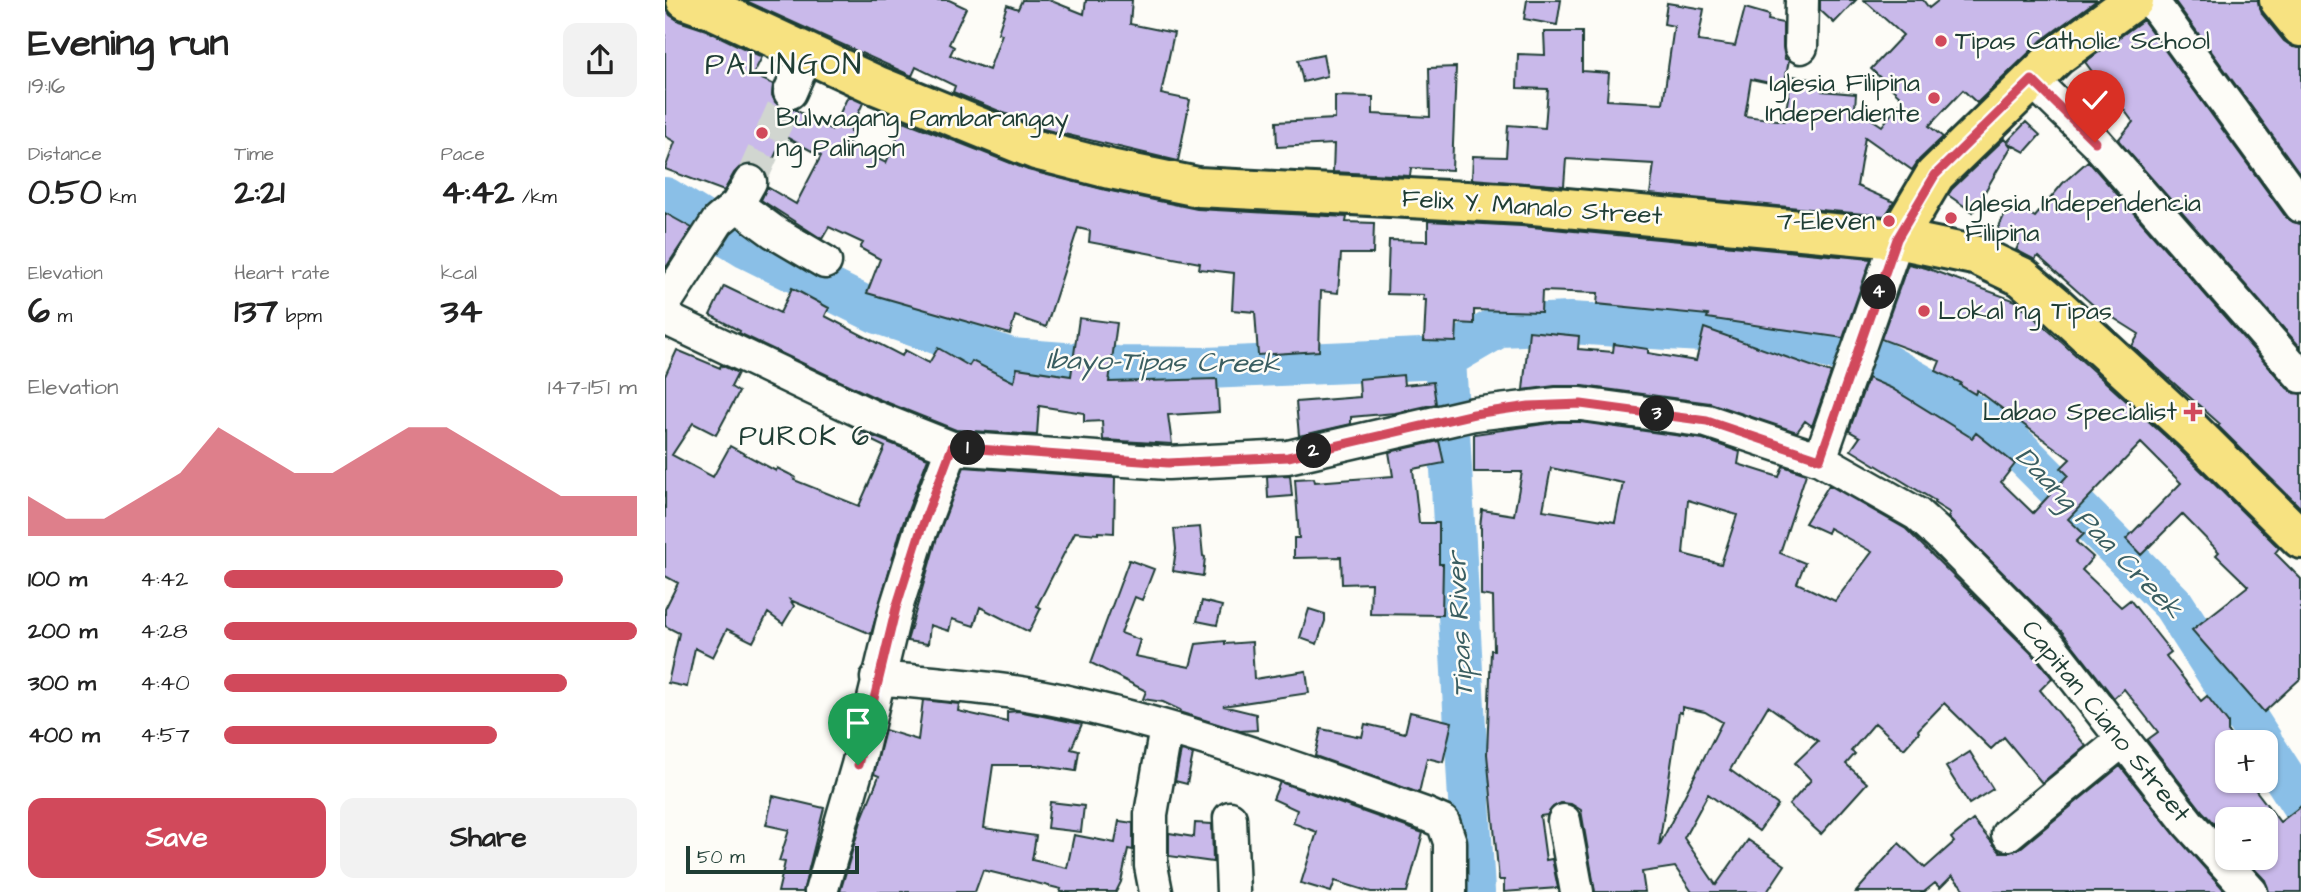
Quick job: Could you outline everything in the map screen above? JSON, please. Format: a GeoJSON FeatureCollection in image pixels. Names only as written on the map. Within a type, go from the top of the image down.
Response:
{"type":"FeatureCollection","features":[{"type":"Feature","properties":{"kind":"main road"},"geometry":{"type":"LineString","coordinates":[[1897,239],[1935,175],[2057,56],[2134,0]]}},
{"type":"Feature","properties":{"kind":"main road"},"geometry":{"type":"LineString","coordinates":[[2279,0],[2301,27]]}},
{"type":"Feature","properties":{"kind":"main road","name":"Felix Y. Manalo Street"},"geometry":{"type":"LineString","coordinates":[[707,3],[876,85],[1036,150],[1198,187],[1523,204],[1897,239],[1978,256],[2022,277],[2191,430],[2301,539]]}},
{"type":"Feature","properties":{"kind":"street"},"geometry":{"type":"LineString","coordinates":[[1801,47],[1803,0]]}},
{"type":"Feature","properties":{"kind":"street"},"geometry":{"type":"LineString","coordinates":[[2151,0],[2301,205]]}},
{"type":"Feature","properties":{"kind":"street"},"geometry":{"type":"LineString","coordinates":[[790,92],[807,53]]}},
{"type":"Feature","properties":{"kind":"street"},"geometry":{"type":"LineString","coordinates":[[2032,80],[2095,142],[2301,376]]}},
{"type":"Feature","properties":{"kind":"street"},"geometry":{"type":"LineString","coordinates":[[665,303],[727,212],[775,232],[825,262]]}},
{"type":"Feature","properties":{"kind":"street"},"geometry":{"type":"LineString","coordinates":[[1820,459],[1897,239]]}},
{"type":"Feature","properties":{"kind":"street","name":"Capitan Ciano Street"},"geometry":{"type":"LineString","coordinates":[[665,318],[869,415],[952,447],[1168,463],[1275,458],[1474,414],[1529,406],[1581,404],[1707,421],[1820,459],[1917,514],[2050,646],[2189,824],[2251,892]]}},
{"type":"Feature","properties":{"kind":"street"},"geometry":{"type":"LineString","coordinates":[[821,892],[858,765],[896,608],[919,535],[952,447]]}},
{"type":"Feature","properties":{"kind":"street"},"geometry":{"type":"LineString","coordinates":[[877,678],[997,689],[1072,702],[1235,747],[1443,822],[1450,842],[1451,892]]}},
{"type":"Feature","properties":{"kind":"street"},"geometry":{"type":"LineString","coordinates":[[1156,892],[1151,866],[1151,814],[1166,728]]}},
{"type":"Feature","properties":{"kind":"street"},"geometry":{"type":"LineString","coordinates":[[2008,834],[2123,740]]}},
{"type":"Feature","properties":{"kind":"street"},"geometry":{"type":"LineString","coordinates":[[1230,818],[1233,892]]}},
{"type":"Feature","properties":{"kind":"street"},"geometry":{"type":"LineString","coordinates":[[1564,821],[1577,892]]}},
{"type":"Feature","properties":{"kind":"building"},"geometry":{"type":"Polygon","coordinates":[[[744,0],[949,0],[966,8],[949,44],[954,47],[950,55],[989,70],[1002,34],[998,33],[1007,5],[1018,9],[1022,0],[1049,0],[1084,14],[1086,0],[1132,0],[1130,24],[1174,33],[1161,94],[1190,100],[1178,161],[1043,129],[953,92],[955,86],[916,67],[912,76],[744,0]]]}},
{"type":"Feature","properties":{"kind":"building"},"geometry":{"type":"Polygon","coordinates":[[[1527,0],[1561,0],[1557,25],[1524,19],[1527,0]]]}},
{"type":"Feature","properties":{"kind":"building"},"geometry":{"type":"Polygon","coordinates":[[[1820,0],[1856,0],[1834,23],[1820,10],[1820,0]]]}},
{"type":"Feature","properties":{"kind":"building"},"geometry":{"type":"Polygon","coordinates":[[[1864,0],[1923,0],[1929,8],[1939,0],[2097,0],[2042,40],[1977,103],[1963,90],[1929,126],[1943,137],[1912,170],[1865,137],[1857,186],[1894,202],[1885,216],[1650,194],[1654,164],[1566,159],[1564,186],[1472,179],[1473,156],[1506,157],[1508,125],[1545,128],[1548,89],[1517,88],[1518,54],[1545,55],[1544,32],[1582,32],[1582,71],[1609,73],[1607,100],[1663,103],[1674,26],[1664,24],[1667,3],[1704,9],[1698,41],[1735,46],[1745,8],[1769,15],[1768,20],[1783,23],[1783,47],[1785,59],[1789,60],[1784,86],[1751,79],[1745,116],[1784,121],[1792,76],[1824,81],[1822,91],[1856,94],[1855,108],[1882,126],[1903,99],[1871,69],[1903,35],[1864,0]]]}},
{"type":"Feature","properties":{"kind":"building"},"geometry":{"type":"Polygon","coordinates":[[[2174,0],[2258,0],[2262,14],[2284,41],[2293,47],[2301,48],[2301,175],[2174,0]]]}},
{"type":"Feature","properties":{"kind":"building"},"geometry":{"type":"Polygon","coordinates":[[[665,6],[670,15],[679,21],[706,30],[762,57],[753,75],[773,84],[772,95],[782,108],[797,108],[796,110],[832,130],[848,96],[863,103],[850,132],[854,134],[848,144],[886,163],[904,121],[1028,170],[1106,190],[1197,209],[1347,217],[1346,222],[1374,223],[1373,254],[1341,254],[1338,293],[1321,291],[1319,351],[1258,355],[1255,312],[1232,310],[1234,273],[1199,269],[1200,263],[1089,242],[1090,231],[1078,228],[1046,327],[1015,316],[1010,334],[867,293],[880,259],[860,248],[863,243],[829,227],[822,239],[761,200],[767,187],[796,204],[821,156],[784,136],[766,175],[758,166],[741,166],[724,191],[665,169],[675,142],[665,136],[665,6]]]}},
{"type":"Feature","properties":{"kind":"building"},"geometry":{"type":"Polygon","coordinates":[[[2143,20],[2286,217],[2301,224],[2301,348],[2118,140],[2133,122],[2085,62],[2143,20]]]}},
{"type":"Feature","properties":{"kind":"building"},"geometry":{"type":"Polygon","coordinates":[[[1323,55],[1327,76],[1303,82],[1298,60],[1323,55]]]}},
{"type":"Feature","properties":{"kind":"building"},"geometry":{"type":"Polygon","coordinates":[[[1456,67],[1452,170],[1411,168],[1410,176],[1333,172],[1334,144],[1277,147],[1276,122],[1335,119],[1335,96],[1373,97],[1373,114],[1430,117],[1429,68],[1456,67]]]}},
{"type":"Feature","properties":{"kind":"building"},"geometry":{"type":"Polygon","coordinates":[[[2026,122],[2040,135],[2025,152],[2008,143],[2011,147],[1973,212],[1948,195],[2004,139],[2007,142],[2026,122]]]}},
{"type":"Feature","properties":{"kind":"building"},"geometry":{"type":"Polygon","coordinates":[[[2088,161],[2287,388],[2301,394],[2301,508],[2218,426],[2220,424],[2132,346],[2139,334],[2093,305],[2038,256],[2035,260],[2016,250],[2019,244],[1998,229],[2010,202],[2035,217],[2063,183],[2088,161]]]}},
{"type":"Feature","properties":{"kind":"building"},"geometry":{"type":"Polygon","coordinates":[[[665,213],[692,228],[665,269],[665,213]]]}},
{"type":"Feature","properties":{"kind":"building"},"geometry":{"type":"Polygon","coordinates":[[[1428,221],[1521,226],[1871,259],[1843,338],[1707,318],[1708,315],[1597,304],[1598,293],[1542,291],[1541,312],[1474,310],[1474,324],[1457,323],[1456,342],[1424,341],[1424,295],[1387,294],[1389,240],[1428,241],[1428,221]]]}},
{"type":"Feature","properties":{"kind":"building"},"geometry":{"type":"Polygon","coordinates":[[[1908,264],[2016,301],[2176,446],[2279,548],[2275,553],[2301,579],[2301,678],[2264,712],[2192,630],[2248,586],[2216,555],[2219,552],[2182,514],[2141,555],[2126,539],[2181,483],[2141,443],[2068,519],[2084,534],[2076,542],[2093,557],[2082,570],[2121,607],[2130,600],[2171,652],[2166,656],[2201,701],[2207,696],[2228,723],[2228,730],[2215,730],[2215,793],[2258,793],[2269,807],[2215,807],[2215,825],[2147,740],[2158,732],[2124,689],[2114,698],[2063,633],[1948,518],[1950,513],[1851,450],[1860,437],[1849,431],[1868,378],[1891,388],[1972,438],[1976,433],[2015,464],[2001,482],[2033,513],[2068,475],[2061,468],[2070,459],[1977,390],[1975,394],[1960,385],[1961,383],[1936,371],[1940,361],[1881,339],[1908,264]]]}},
{"type":"Feature","properties":{"kind":"building"},"geometry":{"type":"Polygon","coordinates":[[[724,286],[780,313],[792,288],[829,308],[825,316],[902,356],[905,350],[929,363],[938,348],[969,366],[972,361],[1014,382],[1017,368],[1071,376],[1079,318],[1117,323],[1109,382],[1217,379],[1219,412],[1168,415],[1172,444],[1103,440],[1102,421],[1084,422],[1084,413],[1039,406],[1037,435],[956,430],[876,398],[739,333],[740,331],[710,315],[724,286]]]}},
{"type":"Feature","properties":{"kind":"building"},"geometry":{"type":"Polygon","coordinates":[[[1704,328],[1831,373],[1812,426],[1805,421],[1797,432],[1710,403],[1583,386],[1523,390],[1529,331],[1579,336],[1578,349],[1613,352],[1614,344],[1696,361],[1704,328]]]}},
{"type":"Feature","properties":{"kind":"building"},"geometry":{"type":"Polygon","coordinates":[[[677,350],[738,373],[731,387],[739,392],[716,435],[693,423],[672,455],[713,477],[730,446],[776,471],[777,468],[795,477],[794,480],[859,506],[885,447],[860,435],[862,432],[928,458],[901,529],[871,634],[790,600],[794,606],[783,624],[768,613],[753,642],[727,629],[713,657],[695,648],[687,687],[668,683],[679,633],[665,626],[665,609],[678,583],[665,576],[665,376],[677,350]]]}},
{"type":"Feature","properties":{"kind":"building"},"geometry":{"type":"Polygon","coordinates":[[[1403,375],[1404,385],[1433,382],[1436,404],[1395,413],[1351,417],[1351,424],[1299,436],[1296,402],[1360,397],[1359,379],[1403,375]]]}},
{"type":"Feature","properties":{"kind":"building"},"geometry":{"type":"Polygon","coordinates":[[[1558,422],[1580,422],[1703,439],[1740,452],[1738,464],[1779,477],[1783,466],[1806,474],[1780,553],[1805,563],[1797,583],[1835,601],[1872,552],[1829,528],[1827,533],[1805,523],[1829,485],[1906,529],[2036,658],[2052,678],[2040,690],[2086,746],[2042,783],[2004,737],[1991,749],[1944,703],[1904,749],[1875,723],[1851,751],[1855,754],[1846,764],[1867,783],[1821,834],[1789,805],[1811,780],[1795,763],[1818,741],[1768,706],[1730,770],[1778,805],[1759,831],[1708,794],[1684,838],[1716,885],[1748,840],[1785,865],[1767,892],[1692,892],[1675,867],[1642,872],[1645,892],[1595,892],[1581,810],[1571,804],[1561,803],[1553,807],[1547,815],[1540,816],[1546,860],[1552,859],[1558,888],[1504,892],[1504,880],[1499,880],[1487,754],[1491,650],[1494,650],[1493,597],[1481,595],[1480,527],[1482,510],[1514,515],[1522,472],[1474,472],[1474,434],[1558,422]],[[1551,468],[1543,510],[1615,522],[1623,483],[1551,468]],[[1688,500],[1683,554],[1721,564],[1737,515],[1688,500]],[[1682,707],[1682,713],[1679,712],[1659,846],[1722,722],[1705,712],[1682,707]]]}},
{"type":"Feature","properties":{"kind":"building"},"geometry":{"type":"Polygon","coordinates":[[[1439,441],[1444,463],[1413,469],[1419,523],[1439,523],[1439,564],[1443,564],[1442,615],[1370,614],[1371,583],[1342,584],[1341,557],[1294,558],[1294,538],[1299,538],[1295,479],[1314,478],[1315,482],[1393,476],[1389,452],[1439,441]]]}},
{"type":"Feature","properties":{"kind":"building"},"geometry":{"type":"Polygon","coordinates":[[[964,467],[1115,478],[1114,533],[1075,532],[1037,606],[1041,608],[1029,632],[980,607],[974,626],[952,619],[949,631],[930,625],[928,644],[907,641],[936,541],[964,467]]]}},
{"type":"Feature","properties":{"kind":"building"},"geometry":{"type":"Polygon","coordinates":[[[1290,475],[1292,496],[1268,498],[1267,476],[1290,475]]]}},
{"type":"Feature","properties":{"kind":"building"},"geometry":{"type":"Polygon","coordinates":[[[1200,527],[1205,557],[1203,576],[1173,571],[1176,549],[1174,529],[1200,527]]]}},
{"type":"Feature","properties":{"kind":"building"},"geometry":{"type":"Polygon","coordinates":[[[1129,560],[1154,569],[1142,600],[1135,597],[1121,633],[1140,640],[1135,656],[1190,667],[1196,644],[1252,642],[1254,679],[1306,671],[1309,693],[1223,706],[1256,714],[1257,730],[1240,731],[1179,712],[1180,710],[1163,702],[1143,699],[1146,691],[1091,663],[1129,560]]]}},
{"type":"Feature","properties":{"kind":"building"},"geometry":{"type":"Polygon","coordinates":[[[1202,601],[1222,606],[1217,625],[1197,621],[1202,601]]]}},
{"type":"Feature","properties":{"kind":"building"},"geometry":{"type":"Polygon","coordinates":[[[1309,609],[1325,614],[1317,644],[1300,638],[1309,609]]]}},
{"type":"Feature","properties":{"kind":"building"},"geometry":{"type":"Polygon","coordinates":[[[923,700],[959,704],[958,711],[1007,722],[1007,712],[1018,711],[1082,724],[1071,749],[1079,751],[1076,771],[1036,765],[993,765],[984,828],[1036,836],[1032,860],[1067,868],[1074,835],[1115,843],[1119,821],[1133,823],[1133,850],[1128,849],[1121,882],[1116,892],[1060,892],[1061,889],[983,870],[975,892],[840,892],[862,818],[879,776],[874,774],[885,730],[918,740],[923,700]]]}},
{"type":"Feature","properties":{"kind":"building"},"geometry":{"type":"Polygon","coordinates":[[[1410,712],[1452,722],[1443,762],[1427,758],[1419,793],[1315,756],[1321,729],[1362,737],[1365,724],[1405,733],[1410,712]]]}},
{"type":"Feature","properties":{"kind":"building"},"geometry":{"type":"Polygon","coordinates":[[[1181,751],[1193,754],[1187,784],[1175,781],[1181,751]]]}},
{"type":"Feature","properties":{"kind":"building"},"geometry":{"type":"Polygon","coordinates":[[[1970,752],[1993,789],[1969,804],[1946,767],[1970,752]]]}},
{"type":"Feature","properties":{"kind":"building"},"geometry":{"type":"Polygon","coordinates":[[[2120,766],[2175,835],[2226,892],[1967,892],[1952,876],[1940,888],[1935,883],[1924,892],[1856,892],[1899,843],[1925,868],[1954,842],[1951,838],[1973,820],[2000,852],[2019,849],[2120,766]]]}},
{"type":"Feature","properties":{"kind":"building"},"geometry":{"type":"Polygon","coordinates":[[[1280,782],[1423,833],[1407,892],[1371,892],[1335,881],[1331,892],[1301,883],[1317,832],[1293,823],[1297,810],[1273,799],[1280,782]]]}},
{"type":"Feature","properties":{"kind":"building"},"geometry":{"type":"Polygon","coordinates":[[[773,796],[824,808],[803,892],[778,892],[785,862],[779,861],[789,830],[766,825],[773,796]]]}},
{"type":"Feature","properties":{"kind":"building"},"geometry":{"type":"Polygon","coordinates":[[[1050,802],[1084,806],[1081,832],[1047,828],[1050,802]]]}},
{"type":"Feature","properties":{"kind":"building"},"geometry":{"type":"Polygon","coordinates":[[[2301,806],[2301,892],[2269,892],[2265,880],[2255,870],[2278,870],[2278,819],[2280,822],[2301,806]]]}},
{"type":"Feature","properties":{"kind":"building"},"geometry":{"type":"Polygon","coordinates":[[[1195,823],[1212,824],[1213,862],[1169,856],[1169,833],[1194,837],[1195,823]]]}},
{"type":"Feature","properties":{"kind":"waterway","name":"Daang Paa Creek"},"geometry":{"type":"LineString","coordinates":[[665,198],[747,248],[878,313],[1011,359],[1117,367],[1206,368],[1445,358],[1500,326],[1570,323],[1784,336],[1881,362],[1999,430],[2173,604],[2254,730]]}},
{"type":"Feature","properties":{"kind":"waterway","name":"Tipas River"},"geometry":{"type":"LineString","coordinates":[[1445,358],[1474,892]]}},
{"type":"Feature","properties":{"kind":"waterway","name":"Daang Paa Creek"},"geometry":{"type":"LineString","coordinates":[[2278,768],[2301,803]]}},
{"type":"Feature","properties":{"kind":"tunnel"},"geometry":{"type":"LineString","coordinates":[[750,182],[790,92]]}},
{"type":"Feature","properties":{"kind":"place","name":"Tipas Catholic School"},"geometry":{"type":"Point","coordinates":[1941,41]}},
{"type":"Feature","properties":{"kind":"place","name":"Iglesia Filipina Independiente"},"geometry":{"type":"Point","coordinates":[1934,98]}},
{"type":"Feature","properties":{"kind":"place","name":"Bulwagang Pambarangay ng Palingon"},"geometry":{"type":"Point","coordinates":[762,133]}},
{"type":"Feature","properties":{"kind":"place","name":"Iglesia Independencia Filipina"},"geometry":{"type":"Point","coordinates":[1951,218]}},
{"type":"Feature","properties":{"kind":"place","name":"7-Eleven"},"geometry":{"type":"Point","coordinates":[1889,221]}},
{"type":"Feature","properties":{"kind":"place","name":"Lokal ng Tipas"},"geometry":{"type":"Point","coordinates":[1924,311]}},
{"type":"Feature","properties":{"kind":"place","name":"Labao Specialist"},"geometry":{"type":"Point","coordinates":[2193,412]}},
{"type":"Feature","properties":{"kind":"district","name":"PALINGON"},"geometry":{"type":"Point","coordinates":[784,65]}},
{"type":"Feature","properties":{"kind":"district","name":"PUROK 6"},"geometry":{"type":"Point","coordinates":[805,436]}},
{"type":"Feature","properties":{"kind":"route"},"geometry":{"type":"LineString","coordinates":[[858,765],[896,608],[919,535],[952,447],[1168,463],[1288,457],[1474,414],[1529,406],[1581,404],[1707,421],[1820,459],[1897,239],[1935,175],[2032,80],[2095,142]]}},
{"type":"Feature","properties":{"kind":"water label","name":"Ibayo-Tipas Creek"},"geometry":{"type":"Point","coordinates":[1163,362]}}]}
